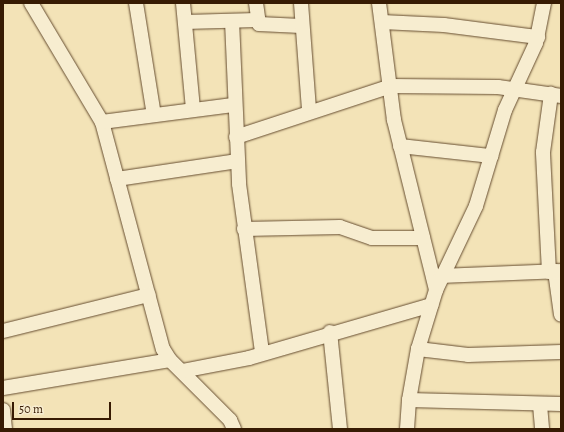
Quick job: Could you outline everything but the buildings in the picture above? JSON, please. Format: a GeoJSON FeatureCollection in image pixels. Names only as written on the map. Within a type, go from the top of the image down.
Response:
{"type":"FeatureCollection","features":[{"type":"Feature","properties":{"kind":"street"},"geometry":{"type":"LineString","coordinates":[[31,3],[102,122],[149,295],[170,360],[230,420],[234,429]]}},
{"type":"Feature","properties":{"kind":"street"},"geometry":{"type":"LineString","coordinates":[[136,3],[154,115]]}},
{"type":"Feature","properties":{"kind":"street"},"geometry":{"type":"LineString","coordinates":[[183,3],[193,108]]}},
{"type":"Feature","properties":{"kind":"street"},"geometry":{"type":"LineString","coordinates":[[256,3],[257,20],[262,26],[301,26]]}},
{"type":"Feature","properties":{"kind":"street"},"geometry":{"type":"LineString","coordinates":[[301,3],[301,26],[309,110]]}},
{"type":"Feature","properties":{"kind":"street"},"geometry":{"type":"LineString","coordinates":[[379,3],[400,146],[436,290]]}},
{"type":"Feature","properties":{"kind":"street"},"geometry":{"type":"LineString","coordinates":[[407,429],[409,400],[418,349],[431,305],[441,276],[476,206],[505,110],[538,36],[544,3]]}},
{"type":"Feature","properties":{"kind":"street"},"geometry":{"type":"LineString","coordinates":[[185,22],[257,20]]}},
{"type":"Feature","properties":{"kind":"street"},"geometry":{"type":"LineString","coordinates":[[232,21],[233,105],[244,229],[262,353]]}},
{"type":"Feature","properties":{"kind":"street"},"geometry":{"type":"LineString","coordinates":[[382,22],[444,25],[538,36]]}},
{"type":"Feature","properties":{"kind":"street"},"geometry":{"type":"LineString","coordinates":[[236,137],[309,110],[391,86],[441,83],[516,88],[556,95],[543,152],[561,315]]}},
{"type":"Feature","properties":{"kind":"street"},"geometry":{"type":"LineString","coordinates":[[102,122],[193,108],[233,105]]}},
{"type":"Feature","properties":{"kind":"street"},"geometry":{"type":"LineString","coordinates":[[400,146],[491,156]]}},
{"type":"Feature","properties":{"kind":"street"},"geometry":{"type":"LineString","coordinates":[[117,179],[238,161]]}},
{"type":"Feature","properties":{"kind":"street"},"geometry":{"type":"LineString","coordinates":[[244,229],[340,227],[372,238],[423,238]]}},
{"type":"Feature","properties":{"kind":"street"},"geometry":{"type":"LineString","coordinates":[[441,276],[555,271]]}},
{"type":"Feature","properties":{"kind":"street"},"geometry":{"type":"LineString","coordinates":[[3,331],[149,295]]}},
{"type":"Feature","properties":{"kind":"street"},"geometry":{"type":"LineString","coordinates":[[182,371],[262,353],[330,332],[431,305]]}},
{"type":"Feature","properties":{"kind":"street"},"geometry":{"type":"LineString","coordinates":[[330,332],[340,429]]}},
{"type":"Feature","properties":{"kind":"street"},"geometry":{"type":"LineString","coordinates":[[418,349],[468,355],[561,352]]}},
{"type":"Feature","properties":{"kind":"street"},"geometry":{"type":"LineString","coordinates":[[3,388],[170,360]]}},
{"type":"Feature","properties":{"kind":"street"},"geometry":{"type":"LineString","coordinates":[[409,400],[540,405],[561,404]]}},
{"type":"Feature","properties":{"kind":"street"},"geometry":{"type":"LineString","coordinates":[[540,405],[542,429]]}},
{"type":"Feature","properties":{"kind":"street"},"geometry":{"type":"LineString","coordinates":[[3,410],[5,429]]}}]}
